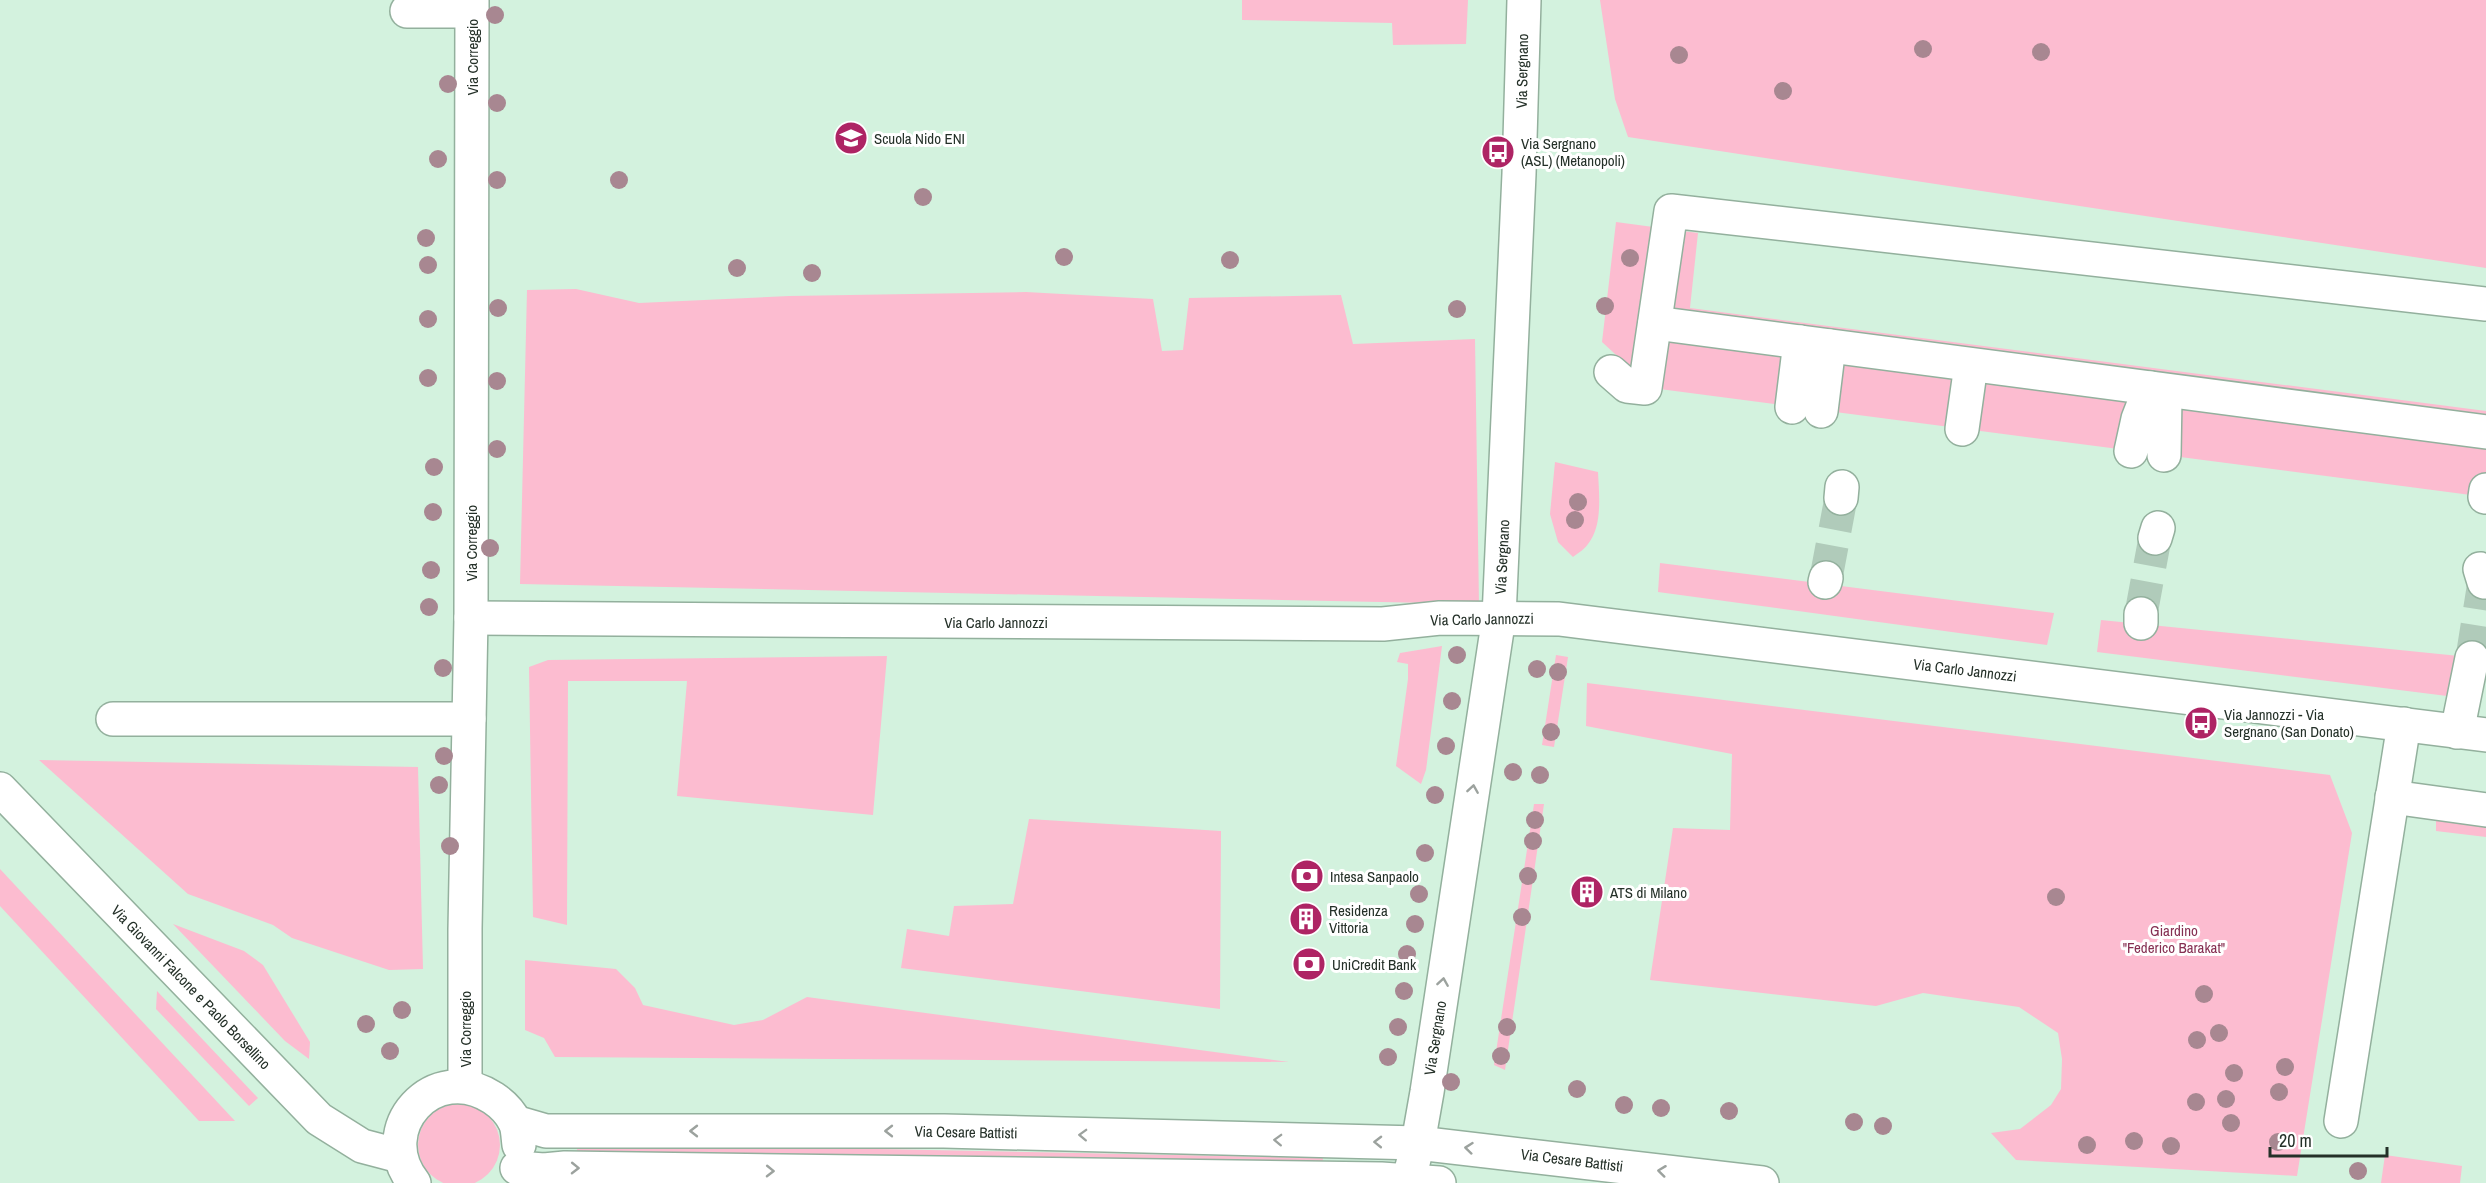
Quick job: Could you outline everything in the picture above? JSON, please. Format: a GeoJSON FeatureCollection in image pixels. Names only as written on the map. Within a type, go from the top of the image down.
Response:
{"type":"FeatureCollection","features":[{"type":"Feature","properties":{"kind":"street","name":"Via Sergnano"},"geometry":{"type":"LineString","coordinates":[[1418,1143],[1499,617],[1519,174],[1524,0]]}},
{"type":"Feature","properties":{"kind":"street"},"geometry":{"type":"LineString","coordinates":[[407,11],[472,6]]}},
{"type":"Feature","properties":{"kind":"street","name":"Via Correggio"},"geometry":{"type":"LineString","coordinates":[[465,1085],[465,929],[471,618],[472,6]]}},
{"type":"Feature","properties":{"kind":"street"},"geometry":{"type":"LineString","coordinates":[[1620,389],[1645,387],[1671,210],[2486,304]]}},
{"type":"Feature","properties":{"kind":"street"},"geometry":{"type":"LineString","coordinates":[[1655,323],[2486,432]]}},
{"type":"Feature","properties":{"kind":"street"},"geometry":{"type":"LineString","coordinates":[[1807,409],[1815,344]]}},
{"type":"Feature","properties":{"kind":"street"},"geometry":{"type":"LineString","coordinates":[[1962,429],[1971,364]]}},
{"type":"Feature","properties":{"kind":"street"},"geometry":{"type":"LineString","coordinates":[[2131,451],[2138,419],[2151,388]]}},
{"type":"Feature","properties":{"kind":"street"},"geometry":{"type":"LineString","coordinates":[[2151,388],[2165,398],[2164,455]]}},
{"type":"Feature","properties":{"kind":"street","name":"Via Carlo Jannozzi"},"geometry":{"type":"LineString","coordinates":[[471,618],[1383,624],[1440,618],[1559,619],[2471,733]]}},
{"type":"Feature","properties":{"kind":"street"},"geometry":{"type":"LineString","coordinates":[[2471,733],[2472,658]]}},
{"type":"Feature","properties":{"kind":"street"},"geometry":{"type":"LineString","coordinates":[[113,719],[469,719]]}},
{"type":"Feature","properties":{"kind":"street"},"geometry":{"type":"LineString","coordinates":[[2341,1121],[2404,724]]}},
{"type":"Feature","properties":{"kind":"street","name":"Via Giovanni Falcone e Paolo Borsellino"},"geometry":{"type":"LineString","coordinates":[[0,789],[319,1119],[407,1170]]}},
{"type":"Feature","properties":{"kind":"street"},"geometry":{"type":"LineString","coordinates":[[2392,797],[2486,810]]}},
{"type":"Feature","properties":{"kind":"street","name":"Via Correggio"},"geometry":{"type":"LineString","coordinates":[[407,1170],[400,1137],[408,1112],[423,1097],[443,1088],[465,1085],[485,1093],[503,1105],[515,1122]]}},
{"type":"Feature","properties":{"kind":"street"},"geometry":{"type":"LineString","coordinates":[[515,1122],[519,1145],[512,1175],[565,1168],[1419,1182],[1418,1143]]}},
{"type":"Feature","properties":{"kind":"street","name":"Via Cesare Battisti"},"geometry":{"type":"LineString","coordinates":[[515,1122],[546,1131],[944,1131],[1418,1143],[1762,1183]]}},
{"type":"Feature","properties":{"kind":"green space"},"geometry":{"type":"Polygon","coordinates":[[[1242,0],[1468,0],[1466,44],[1393,45],[1392,23],[1242,20],[1242,0]]]}},
{"type":"Feature","properties":{"kind":"green space"},"geometry":{"type":"Polygon","coordinates":[[[1600,0],[2486,0],[2486,268],[1628,137],[1615,99],[1600,0]]]}},
{"type":"Feature","properties":{"kind":"green space"},"geometry":{"type":"Polygon","coordinates":[[[1616,222],[1698,233],[1690,308],[2486,411],[2486,497],[1652,388],[1602,342],[1616,222]]]}},
{"type":"Feature","properties":{"kind":"green space"},"geometry":{"type":"Polygon","coordinates":[[[576,289],[639,303],[789,296],[1026,292],[1153,299],[1162,351],[1183,350],[1189,298],[1341,295],[1353,344],[1475,339],[1479,604],[520,584],[527,290],[576,289]]]}},
{"type":"Feature","properties":{"kind":"green space"},"geometry":{"type":"Polygon","coordinates":[[[1555,462],[1598,472],[1599,509],[1596,528],[1587,546],[1573,557],[1558,542],[1550,514],[1555,462]]]}},
{"type":"Feature","properties":{"kind":"green space"},"geometry":{"type":"Polygon","coordinates":[[[1660,563],[2054,613],[2047,645],[1658,592],[1660,563]]]}},
{"type":"Feature","properties":{"kind":"green space"},"geometry":{"type":"Polygon","coordinates":[[[2101,620],[2459,656],[2455,697],[2097,652],[2101,620]]]}},
{"type":"Feature","properties":{"kind":"green space"},"geometry":{"type":"Polygon","coordinates":[[[1442,646],[1426,770],[1421,784],[1396,766],[1408,679],[1408,664],[1397,662],[1400,653],[1442,646]]]}},
{"type":"Feature","properties":{"kind":"green space"},"geometry":{"type":"Polygon","coordinates":[[[1556,655],[1568,657],[1554,747],[1542,745],[1556,655]]]}},
{"type":"Feature","properties":{"kind":"green space"},"geometry":{"type":"Polygon","coordinates":[[[887,656],[873,815],[677,796],[687,681],[568,681],[567,925],[533,917],[529,667],[548,660],[887,656]]]}},
{"type":"Feature","properties":{"kind":"green space","name":"Giardino \"Federico Barakat\""},"geometry":{"type":"Polygon","coordinates":[[[1587,683],[2330,775],[2352,833],[2297,1176],[2016,1160],[1991,1133],[2020,1129],[2051,1105],[2061,1089],[2062,1059],[2058,1033],[2019,1007],[1923,993],[1876,1006],[1650,980],[1673,828],[1730,830],[1732,754],[1586,726],[1587,683]]]}},
{"type":"Feature","properties":{"kind":"green space"},"geometry":{"type":"Polygon","coordinates":[[[39,760],[418,767],[423,969],[389,970],[292,938],[273,925],[188,894],[39,760]]]}},
{"type":"Feature","properties":{"kind":"green space"},"geometry":{"type":"Polygon","coordinates":[[[1534,804],[1544,804],[1505,1070],[1494,1065],[1534,804]]]}},
{"type":"Feature","properties":{"kind":"green space"},"geometry":{"type":"Polygon","coordinates":[[[2436,812],[2486,819],[2486,837],[2436,831],[2436,812]]]}},
{"type":"Feature","properties":{"kind":"green space"},"geometry":{"type":"Polygon","coordinates":[[[1029,819],[1221,831],[1220,1009],[901,968],[907,929],[949,936],[954,906],[1013,904],[1029,819]]]}},
{"type":"Feature","properties":{"kind":"green space"},"geometry":{"type":"Polygon","coordinates":[[[0,869],[235,1121],[199,1121],[0,906],[0,869]]]}},
{"type":"Feature","properties":{"kind":"green space"},"geometry":{"type":"Polygon","coordinates":[[[173,924],[244,951],[263,965],[310,1042],[309,1059],[285,1041],[173,924]]]}},
{"type":"Feature","properties":{"kind":"green space"},"geometry":{"type":"Polygon","coordinates":[[[525,960],[616,969],[635,988],[643,1005],[734,1025],[763,1020],[807,997],[1289,1062],[555,1057],[544,1038],[525,1030],[525,960]]]}},
{"type":"Feature","properties":{"kind":"green space"},"geometry":{"type":"Polygon","coordinates":[[[157,991],[258,1098],[249,1106],[156,1009],[157,991]]]}},
{"type":"Feature","properties":{"kind":"green space"},"geometry":{"type":"Polygon","coordinates":[[[459,1104],[475,1107],[488,1116],[497,1129],[500,1145],[497,1161],[488,1174],[475,1183],[459,1186],[443,1183],[430,1174],[421,1161],[418,1145],[421,1129],[430,1116],[443,1107],[459,1104]]]}},
{"type":"Feature","properties":{"kind":"green space"},"geometry":{"type":"Polygon","coordinates":[[[577,1143],[1323,1158],[1322,1168],[577,1156],[577,1143]]]}},
{"type":"Feature","properties":{"kind":"green space"},"geometry":{"type":"Polygon","coordinates":[[[2385,1155],[2462,1166],[2460,1183],[2381,1183],[2385,1155]]]}},
{"type":"Feature","properties":{"kind":"tunnel"},"geometry":{"type":"LineString","coordinates":[[1826,578],[1841,498]]}},
{"type":"Feature","properties":{"kind":"tunnel"},"geometry":{"type":"LineString","coordinates":[[2141,614],[2155,538]]}},
{"type":"Feature","properties":{"kind":"tunnel"},"geometry":{"type":"LineString","coordinates":[[2472,658],[2484,582]]}},
{"type":"Feature","properties":{"kind":"place","name":"Scuola Nido ENI"},"geometry":{"type":"Point","coordinates":[851,138]}},
{"type":"Feature","properties":{"kind":"place","name":"Via Sergnano (ASL) (Metanopoli)"},"geometry":{"type":"Point","coordinates":[1498,152]}},
{"type":"Feature","properties":{"kind":"place","name":"Via Jannozzi - Via Sergnano (San Donato)"},"geometry":{"type":"Point","coordinates":[2201,723]}},
{"type":"Feature","properties":{"kind":"place","name":"Intesa Sanpaolo"},"geometry":{"type":"Point","coordinates":[1307,876]}},
{"type":"Feature","properties":{"kind":"place","name":"ATS di Milano"},"geometry":{"type":"Point","coordinates":[1587,892]}},
{"type":"Feature","properties":{"kind":"place","name":"Residenza Vittoria"},"geometry":{"type":"Point","coordinates":[1306,919]}},
{"type":"Feature","properties":{"kind":"place","name":"UniCredit Bank"},"geometry":{"type":"Point","coordinates":[1309,964]}}]}
